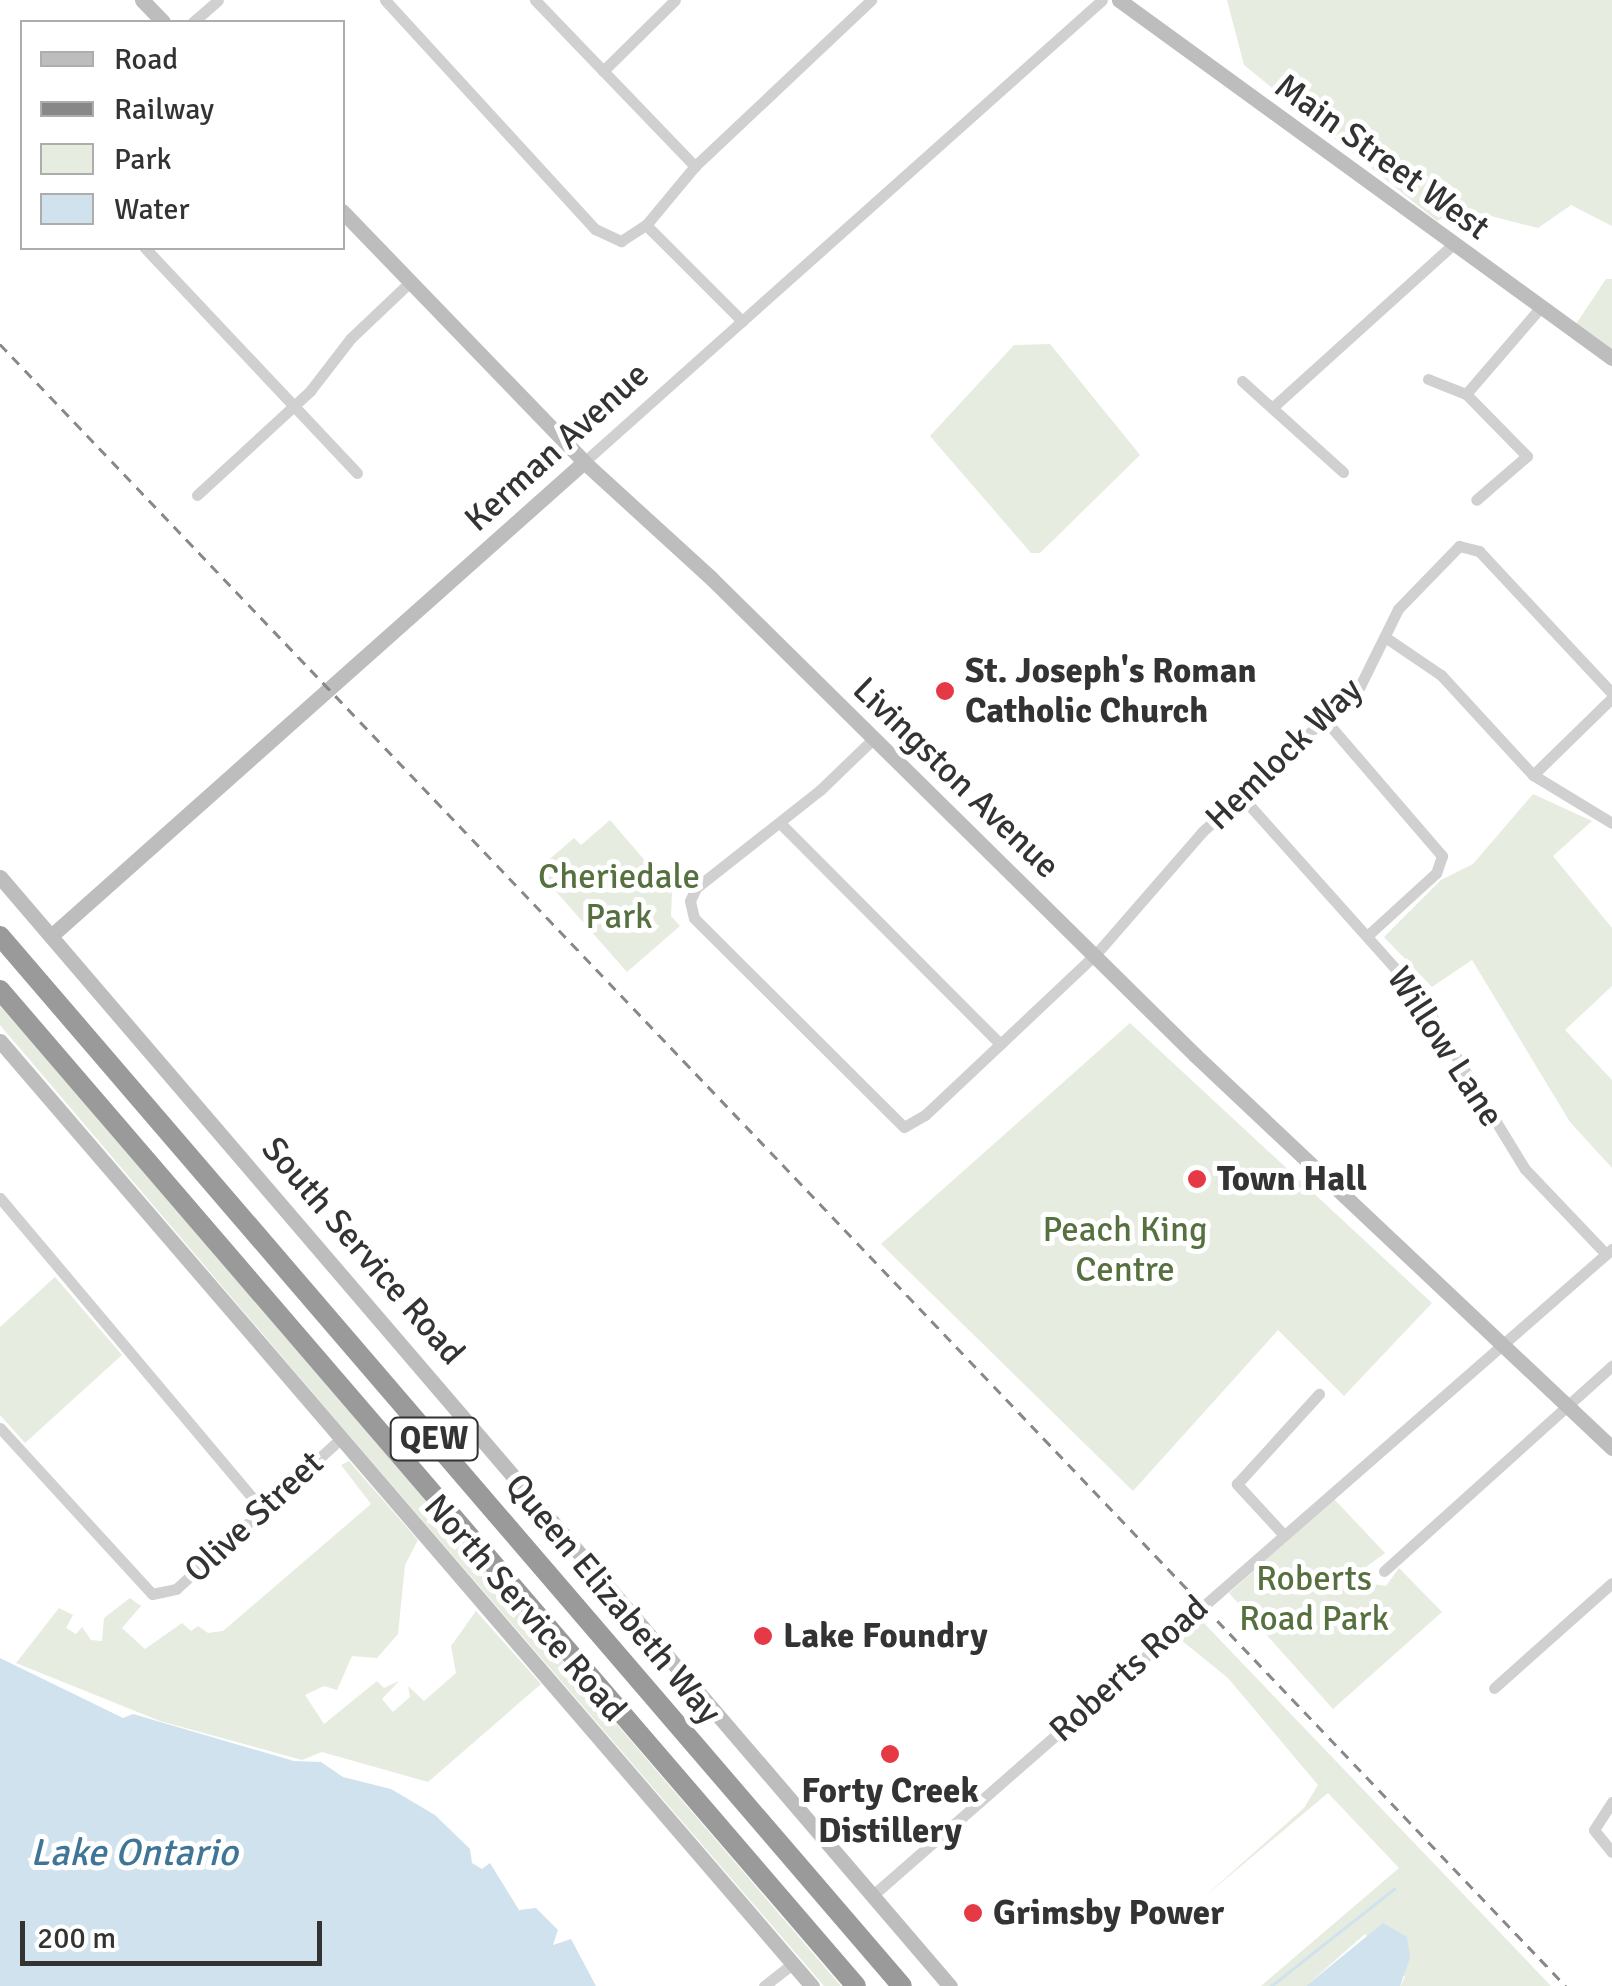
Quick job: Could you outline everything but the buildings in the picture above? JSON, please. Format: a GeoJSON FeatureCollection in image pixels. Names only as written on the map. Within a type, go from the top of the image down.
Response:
{"type":"FeatureCollection","features":[{"type":"Feature","properties":{"kind":"highway","name":"Queen Elizabeth Way"},"geometry":{"type":"LineString","coordinates":[[0,936],[902,1986]]}},
{"type":"Feature","properties":{"kind":"highway","name":"Queen Elizabeth Way"},"geometry":{"type":"LineString","coordinates":[[0,990],[856,1986]]}},
{"type":"Feature","properties":{"kind":"street"},"geometry":{"type":"LineString","coordinates":[[142,0],[162,20]]}},
{"type":"Feature","properties":{"kind":"street"},"geometry":{"type":"LineString","coordinates":[[195,20],[218,0]]}},
{"type":"Feature","properties":{"kind":"street"},"geometry":{"type":"LineString","coordinates":[[385,0],[596,228],[621,241],[646,225],[694,166],[871,0]]}},
{"type":"Feature","properties":{"kind":"street"},"geometry":{"type":"LineString","coordinates":[[535,0],[694,166]]}},
{"type":"Feature","properties":{"kind":"street"},"geometry":{"type":"LineString","coordinates":[[603,71],[676,0]]}},
{"type":"Feature","properties":{"kind":"street","name":"Kerman Avenue"},"geometry":{"type":"LineString","coordinates":[[51,936],[1102,0]]}},
{"type":"Feature","properties":{"kind":"street","name":"Main Street West"},"geometry":{"type":"LineString","coordinates":[[1119,0],[1451,246],[1612,358]]}},
{"type":"Feature","properties":{"kind":"street","name":"Livingston Avenue"},"geometry":{"type":"LineString","coordinates":[[345,214],[584,462],[1156,1012],[1202,1048],[1202,1055],[1612,1448]]}},
{"type":"Feature","properties":{"kind":"street"},"geometry":{"type":"LineString","coordinates":[[646,225],[742,321]]}},
{"type":"Feature","properties":{"kind":"street"},"geometry":{"type":"LineString","coordinates":[[1272,408],[1451,246]]}},
{"type":"Feature","properties":{"kind":"street"},"geometry":{"type":"LineString","coordinates":[[147,250],[356,473]]}},
{"type":"Feature","properties":{"kind":"street"},"geometry":{"type":"LineString","coordinates":[[197,495],[295,404],[410,282]]}},
{"type":"Feature","properties":{"kind":"street"},"geometry":{"type":"LineString","coordinates":[[1466,394],[1540,308]]}},
{"type":"Feature","properties":{"kind":"street"},"geometry":{"type":"LineString","coordinates":[[1428,379],[1466,394],[1527,456],[1476,500]]}},
{"type":"Feature","properties":{"kind":"street"},"geometry":{"type":"LineString","coordinates":[[1242,381],[1343,472]]}},
{"type":"Feature","properties":{"kind":"street","name":"Hemlock Way"},"geometry":{"type":"LineString","coordinates":[[780,823],[696,888],[690,901],[694,918],[896,1120],[914,1126],[1096,954],[1202,832],[1360,686],[1398,609],[1458,546],[1479,551],[1612,696]]}},
{"type":"Feature","properties":{"kind":"street"},"geometry":{"type":"LineString","coordinates":[[1385,637],[1441,674],[1533,775],[1612,823]]}},
{"type":"Feature","properties":{"kind":"street"},"geometry":{"type":"LineString","coordinates":[[1533,775],[1612,696]]}},
{"type":"Feature","properties":{"kind":"street"},"geometry":{"type":"LineString","coordinates":[[1326,721],[1442,856],[1436,873],[1368,935]]}},
{"type":"Feature","properties":{"kind":"street"},"geometry":{"type":"LineString","coordinates":[[872,740],[780,823],[1000,1044]]}},
{"type":"Feature","properties":{"kind":"street","name":"Willow Lane"},"geometry":{"type":"LineString","coordinates":[[1242,797],[1368,935],[1428,1010],[1525,1169],[1609,1251]]}},
{"type":"Feature","properties":{"kind":"street","name":"South Service Road"},"geometry":{"type":"LineString","coordinates":[[0,877],[950,1986]]}},
{"type":"Feature","properties":{"kind":"street","name":"North Service Road"},"geometry":{"type":"LineString","coordinates":[[0,1041],[812,1986]]}},
{"type":"Feature","properties":{"kind":"street"},"geometry":{"type":"LineString","coordinates":[[0,1198],[264,1510]]}},
{"type":"Feature","properties":{"kind":"street","name":"Roberts Road"},"geometry":{"type":"LineString","coordinates":[[873,1895],[1282,1533],[1609,1251]]}},
{"type":"Feature","properties":{"kind":"street"},"geometry":{"type":"LineString","coordinates":[[1384,1570],[1612,1366]]}},
{"type":"Feature","properties":{"kind":"street"},"geometry":{"type":"LineString","coordinates":[[1282,1533],[1237,1484],[1319,1394]]}},
{"type":"Feature","properties":{"kind":"street","name":"Olive Street"},"geometry":{"type":"LineString","coordinates":[[0,1428],[152,1594],[176,1589],[340,1439]]}},
{"type":"Feature","properties":{"kind":"street"},"geometry":{"type":"LineString","coordinates":[[1494,1688],[1612,1583]]}},
{"type":"Feature","properties":{"kind":"street"},"geometry":{"type":"LineString","coordinates":[[1612,1802],[1594,1830],[1612,1852]]}},
{"type":"Feature","properties":{"kind":"street"},"geometry":{"type":"LineString","coordinates":[[764,1986],[792,1964]]}},
{"type":"Feature","properties":{"kind":"green space"},"geometry":{"type":"Polygon","coordinates":[[[1227,0],[1612,0],[1612,226],[1571,205],[1538,228],[1459,208],[1437,221],[1244,65],[1227,0]]]}},
{"type":"Feature","properties":{"kind":"green space"},"geometry":{"type":"Polygon","coordinates":[[[1606,279],[1612,279],[1612,354],[1576,324],[1606,279]]]}},
{"type":"Feature","properties":{"kind":"green space"},"geometry":{"type":"Polygon","coordinates":[[[1050,344],[1140,455],[1040,553],[1031,553],[930,436],[1014,345],[1050,344]]]}},
{"type":"Feature","properties":{"kind":"green space"},"geometry":{"type":"Polygon","coordinates":[[[1533,794],[1592,821],[1553,856],[1612,928],[1612,986],[1565,1030],[1612,1080],[1612,1168],[1570,1122],[1472,960],[1432,987],[1384,937],[1441,880],[1473,864],[1533,794]]]}},
{"type":"Feature","properties":{"kind":"green space","name":"Cheriedale Park"},"geometry":{"type":"Polygon","coordinates":[[[610,820],[672,892],[671,916],[680,926],[627,972],[537,870],[574,838],[581,845],[610,820]]]}},
{"type":"Feature","properties":{"kind":"green space"},"geometry":{"type":"Polygon","coordinates":[[[0,1006],[841,1986],[824,1986],[323,1405],[0,1025],[0,1006]]]}},
{"type":"Feature","properties":{"kind":"green space","name":"Peach King Centre"},"geometry":{"type":"Polygon","coordinates":[[[1130,1023],[1432,1303],[1344,1396],[1278,1330],[1133,1491],[881,1244],[1130,1023]]]}},
{"type":"Feature","properties":{"kind":"green space"},"geometry":{"type":"Polygon","coordinates":[[[55,1277],[122,1355],[25,1443],[0,1415],[0,1327],[55,1277]]]}},
{"type":"Feature","properties":{"kind":"green space"},"geometry":{"type":"Polygon","coordinates":[[[349,1461],[418,1540],[405,1565],[398,1634],[377,1658],[352,1656],[337,1690],[324,1686],[305,1695],[324,1724],[377,1681],[384,1688],[399,1681],[382,1699],[393,1712],[410,1697],[408,1686],[424,1701],[456,1673],[451,1646],[476,1611],[541,1684],[428,1782],[322,1752],[302,1760],[160,1721],[16,1663],[59,1608],[73,1615],[66,1628],[76,1634],[82,1627],[91,1640],[102,1641],[104,1618],[130,1598],[141,1606],[122,1628],[145,1649],[182,1623],[191,1631],[198,1626],[208,1633],[223,1631],[371,1504],[341,1465],[349,1461]]]}},
{"type":"Feature","properties":{"kind":"green space","name":"Roberts Road Park"},"geometry":{"type":"Polygon","coordinates":[[[1334,1499],[1385,1553],[1366,1567],[1373,1584],[1386,1586],[1399,1568],[1442,1612],[1333,1709],[1229,1593],[1334,1499]]]}},
{"type":"Feature","properties":{"kind":"green space"},"geometry":{"type":"Polygon","coordinates":[[[1201,1620],[1551,1986],[1400,1986],[1405,1977],[1365,1934],[1306,1986],[1261,1986],[1399,1868],[1328,1793],[1203,1898],[1304,1808],[1318,1785],[1228,1678],[1181,1640],[1201,1620]]]}},
{"type":"Feature","properties":{"kind":"water","name":"Lake Ontario"},"geometry":{"type":"Polygon","coordinates":[[[0,1658],[123,1718],[133,1714],[294,1761],[321,1762],[343,1777],[391,1789],[435,1815],[470,1849],[472,1863],[482,1869],[490,1863],[519,1910],[536,1908],[558,1930],[553,1945],[571,1939],[596,1986],[0,1986],[0,1658]]]}},
{"type":"Feature","properties":{"kind":"water"},"geometry":{"type":"Polygon","coordinates":[[[1383,1923],[1407,1937],[1410,1958],[1400,1986],[1306,1986],[1383,1923]]]}},
{"type":"Feature","properties":{"kind":"waterway"},"geometry":{"type":"LineString","coordinates":[[1271,1986],[1394,1889]]}},
{"type":"Feature","properties":{"kind":"railway"},"geometry":{"type":"LineString","coordinates":[[0,344],[1566,1986]]}},
{"type":"Feature","properties":{"kind":"place","name":"St. Joseph's Roman Catholic Church"},"geometry":{"type":"Point","coordinates":[945,691]}},
{"type":"Feature","properties":{"kind":"place","name":"Town Hall"},"geometry":{"type":"Point","coordinates":[1197,1179]}},
{"type":"Feature","properties":{"kind":"place","name":"Lake Foundry"},"geometry":{"type":"Point","coordinates":[763,1636]}},
{"type":"Feature","properties":{"kind":"place","name":"Forty Creek Distillery"},"geometry":{"type":"Point","coordinates":[890,1754]}},
{"type":"Feature","properties":{"kind":"place","name":"Grimsby Power"},"geometry":{"type":"Point","coordinates":[973,1913]}}]}
